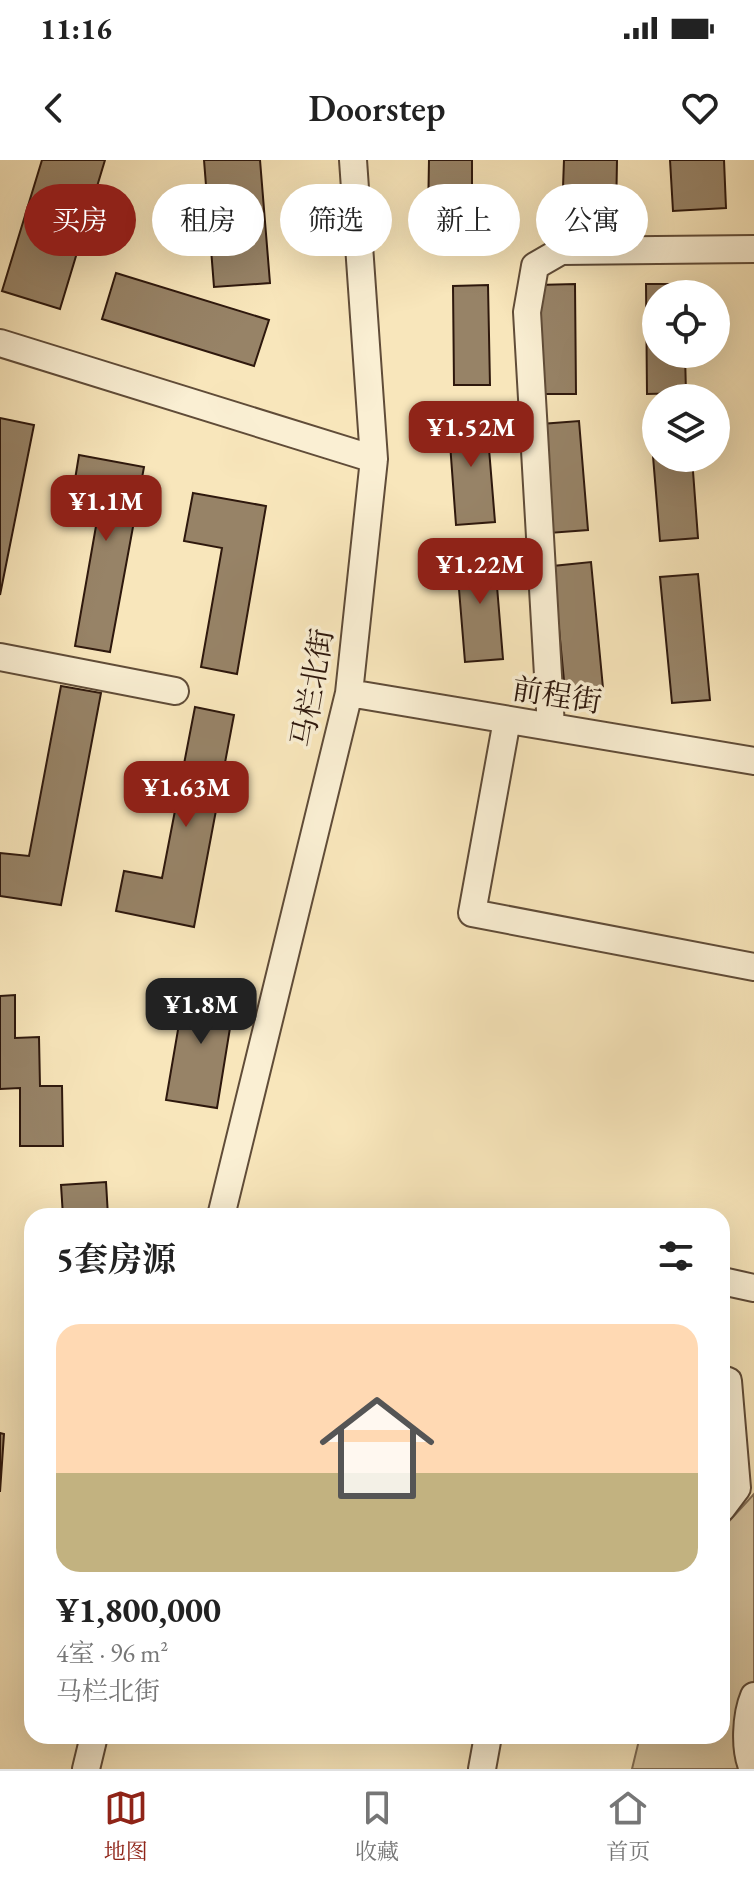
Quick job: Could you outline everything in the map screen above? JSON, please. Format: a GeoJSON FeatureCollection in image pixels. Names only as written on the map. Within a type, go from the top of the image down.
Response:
{"type":"FeatureCollection","features":[{"type":"Feature","properties":{"kind":"street","name":"马栏北街"},"geometry":{"type":"LineString","coordinates":[[223,1208],[349,693],[374,459],[353,160]]}},
{"type":"Feature","properties":{"kind":"street"},"geometry":{"type":"LineString","coordinates":[[551,727],[527,312],[535,266],[561,251],[754,249]]}},
{"type":"Feature","properties":{"kind":"street"},"geometry":{"type":"LineString","coordinates":[[0,343],[374,459]]}},
{"type":"Feature","properties":{"kind":"street"},"geometry":{"type":"LineString","coordinates":[[0,657],[175,691]]}},
{"type":"Feature","properties":{"kind":"street","name":"前程街"},"geometry":{"type":"LineString","coordinates":[[349,693],[754,761]]}},
{"type":"Feature","properties":{"kind":"street"},"geometry":{"type":"LineString","coordinates":[[507,720],[472,913],[754,967]]}},
{"type":"Feature","properties":{"kind":"street"},"geometry":{"type":"LineString","coordinates":[[730,1283],[754,1288]]}},
{"type":"Feature","properties":{"kind":"street"},"geometry":{"type":"LineString","coordinates":[[730,1405],[737,1488],[730,1497]]}},
{"type":"Feature","properties":{"kind":"street"},"geometry":{"type":"LineString","coordinates":[[753,1769],[749,1760],[749,1709],[754,1696]]}},
{"type":"Feature","properties":{"kind":"street"},"geometry":{"type":"LineString","coordinates":[[86,1769],[92,1744]]}},
{"type":"Feature","properties":{"kind":"street"},"geometry":{"type":"LineString","coordinates":[[482,1769],[487,1744]]}},
{"type":"Feature","properties":{"kind":"shaded area"},"geometry":{"type":"Polygon","coordinates":[[[754,1494],[754,1769],[632,1769],[638,1744],[730,1744],[730,1520],[754,1494]]]}},
{"type":"Feature","properties":{"kind":"building"},"geometry":{"type":"Polygon","coordinates":[[[42,160],[105,160],[98,184],[35,184],[42,160]]]}},
{"type":"Feature","properties":{"kind":"building"},"geometry":{"type":"Polygon","coordinates":[[[204,160],[260,160],[262,184],[206,184],[204,160]]]}},
{"type":"Feature","properties":{"kind":"building"},"geometry":{"type":"Polygon","coordinates":[[[429,160],[472,160],[472,184],[429,184],[429,160]]]}},
{"type":"Feature","properties":{"kind":"building"},"geometry":{"type":"Polygon","coordinates":[[[564,160],[617,160],[617,184],[563,184],[564,160]]]}},
{"type":"Feature","properties":{"kind":"building"},"geometry":{"type":"Polygon","coordinates":[[[670,160],[724,160],[726,208],[673,211],[670,160]]]}},
{"type":"Feature","properties":{"kind":"building"},"geometry":{"type":"Polygon","coordinates":[[[264,209],[270,283],[214,287],[212,256],[264,256],[264,209]]]}},
{"type":"Feature","properties":{"kind":"building"},"geometry":{"type":"Polygon","coordinates":[[[24,219],[24,256],[76,256],[60,309],[2,291],[24,219]]]}},
{"type":"Feature","properties":{"kind":"building"},"geometry":{"type":"Polygon","coordinates":[[[116,273],[269,320],[254,366],[102,319],[116,273]]]}},
{"type":"Feature","properties":{"kind":"building"},"geometry":{"type":"Polygon","coordinates":[[[575,284],[576,394],[539,394],[537,285],[575,284]]]}},
{"type":"Feature","properties":{"kind":"building"},"geometry":{"type":"Polygon","coordinates":[[[488,285],[490,385],[454,385],[453,286],[488,285]]]}},
{"type":"Feature","properties":{"kind":"building"},"geometry":{"type":"Polygon","coordinates":[[[647,368],[685,368],[686,384],[647,384],[647,368]]]}},
{"type":"Feature","properties":{"kind":"building"},"geometry":{"type":"Polygon","coordinates":[[[486,412],[495,522],[456,525],[448,416],[486,412]]]}},
{"type":"Feature","properties":{"kind":"building"},"geometry":{"type":"Polygon","coordinates":[[[0,418],[34,425],[0,595],[0,418]]]}},
{"type":"Feature","properties":{"kind":"building"},"geometry":{"type":"Polygon","coordinates":[[[579,421],[588,530],[549,533],[541,424],[579,421]]]}},
{"type":"Feature","properties":{"kind":"building"},"geometry":{"type":"Polygon","coordinates":[[[79,455],[144,467],[110,652],[75,646],[99,509],[71,504],[79,455]]]}},
{"type":"Feature","properties":{"kind":"building"},"geometry":{"type":"Polygon","coordinates":[[[654,472],[693,472],[698,538],[660,541],[654,472]]]}},
{"type":"Feature","properties":{"kind":"building"},"geometry":{"type":"Polygon","coordinates":[[[193,493],[266,506],[237,674],[201,667],[222,548],[184,541],[193,493]]]}},
{"type":"Feature","properties":{"kind":"building"},"geometry":{"type":"Polygon","coordinates":[[[494,550],[503,659],[465,662],[456,553],[494,550]]]}},
{"type":"Feature","properties":{"kind":"building"},"geometry":{"type":"Polygon","coordinates":[[[591,562],[603,688],[565,691],[553,566],[591,562]]]}},
{"type":"Feature","properties":{"kind":"building"},"geometry":{"type":"Polygon","coordinates":[[[698,574],[710,700],[672,703],[660,577],[698,574]]]}},
{"type":"Feature","properties":{"kind":"building"},"geometry":{"type":"Polygon","coordinates":[[[61,686],[101,693],[61,905],[0,896],[0,853],[29,856],[61,686]]]}},
{"type":"Feature","properties":{"kind":"building"},"geometry":{"type":"Polygon","coordinates":[[[195,707],[234,715],[194,927],[116,911],[124,871],[162,878],[195,707]]]}},
{"type":"Feature","properties":{"kind":"building"},"geometry":{"type":"Polygon","coordinates":[[[186,983],[236,991],[217,1108],[166,1100],[186,983]]]}},
{"type":"Feature","properties":{"kind":"building"},"geometry":{"type":"Polygon","coordinates":[[[15,995],[15,1038],[39,1037],[40,1086],[62,1086],[63,1146],[20,1146],[20,1088],[0,1089],[0,996],[15,995]]]}},
{"type":"Feature","properties":{"kind":"building"},"geometry":{"type":"Polygon","coordinates":[[[106,1182],[108,1208],[62,1208],[61,1185],[106,1182]]]}},
{"type":"Feature","properties":{"kind":"building"},"geometry":{"type":"Polygon","coordinates":[[[0,1433],[4,1434],[0,1492],[0,1433]]]}}]}
